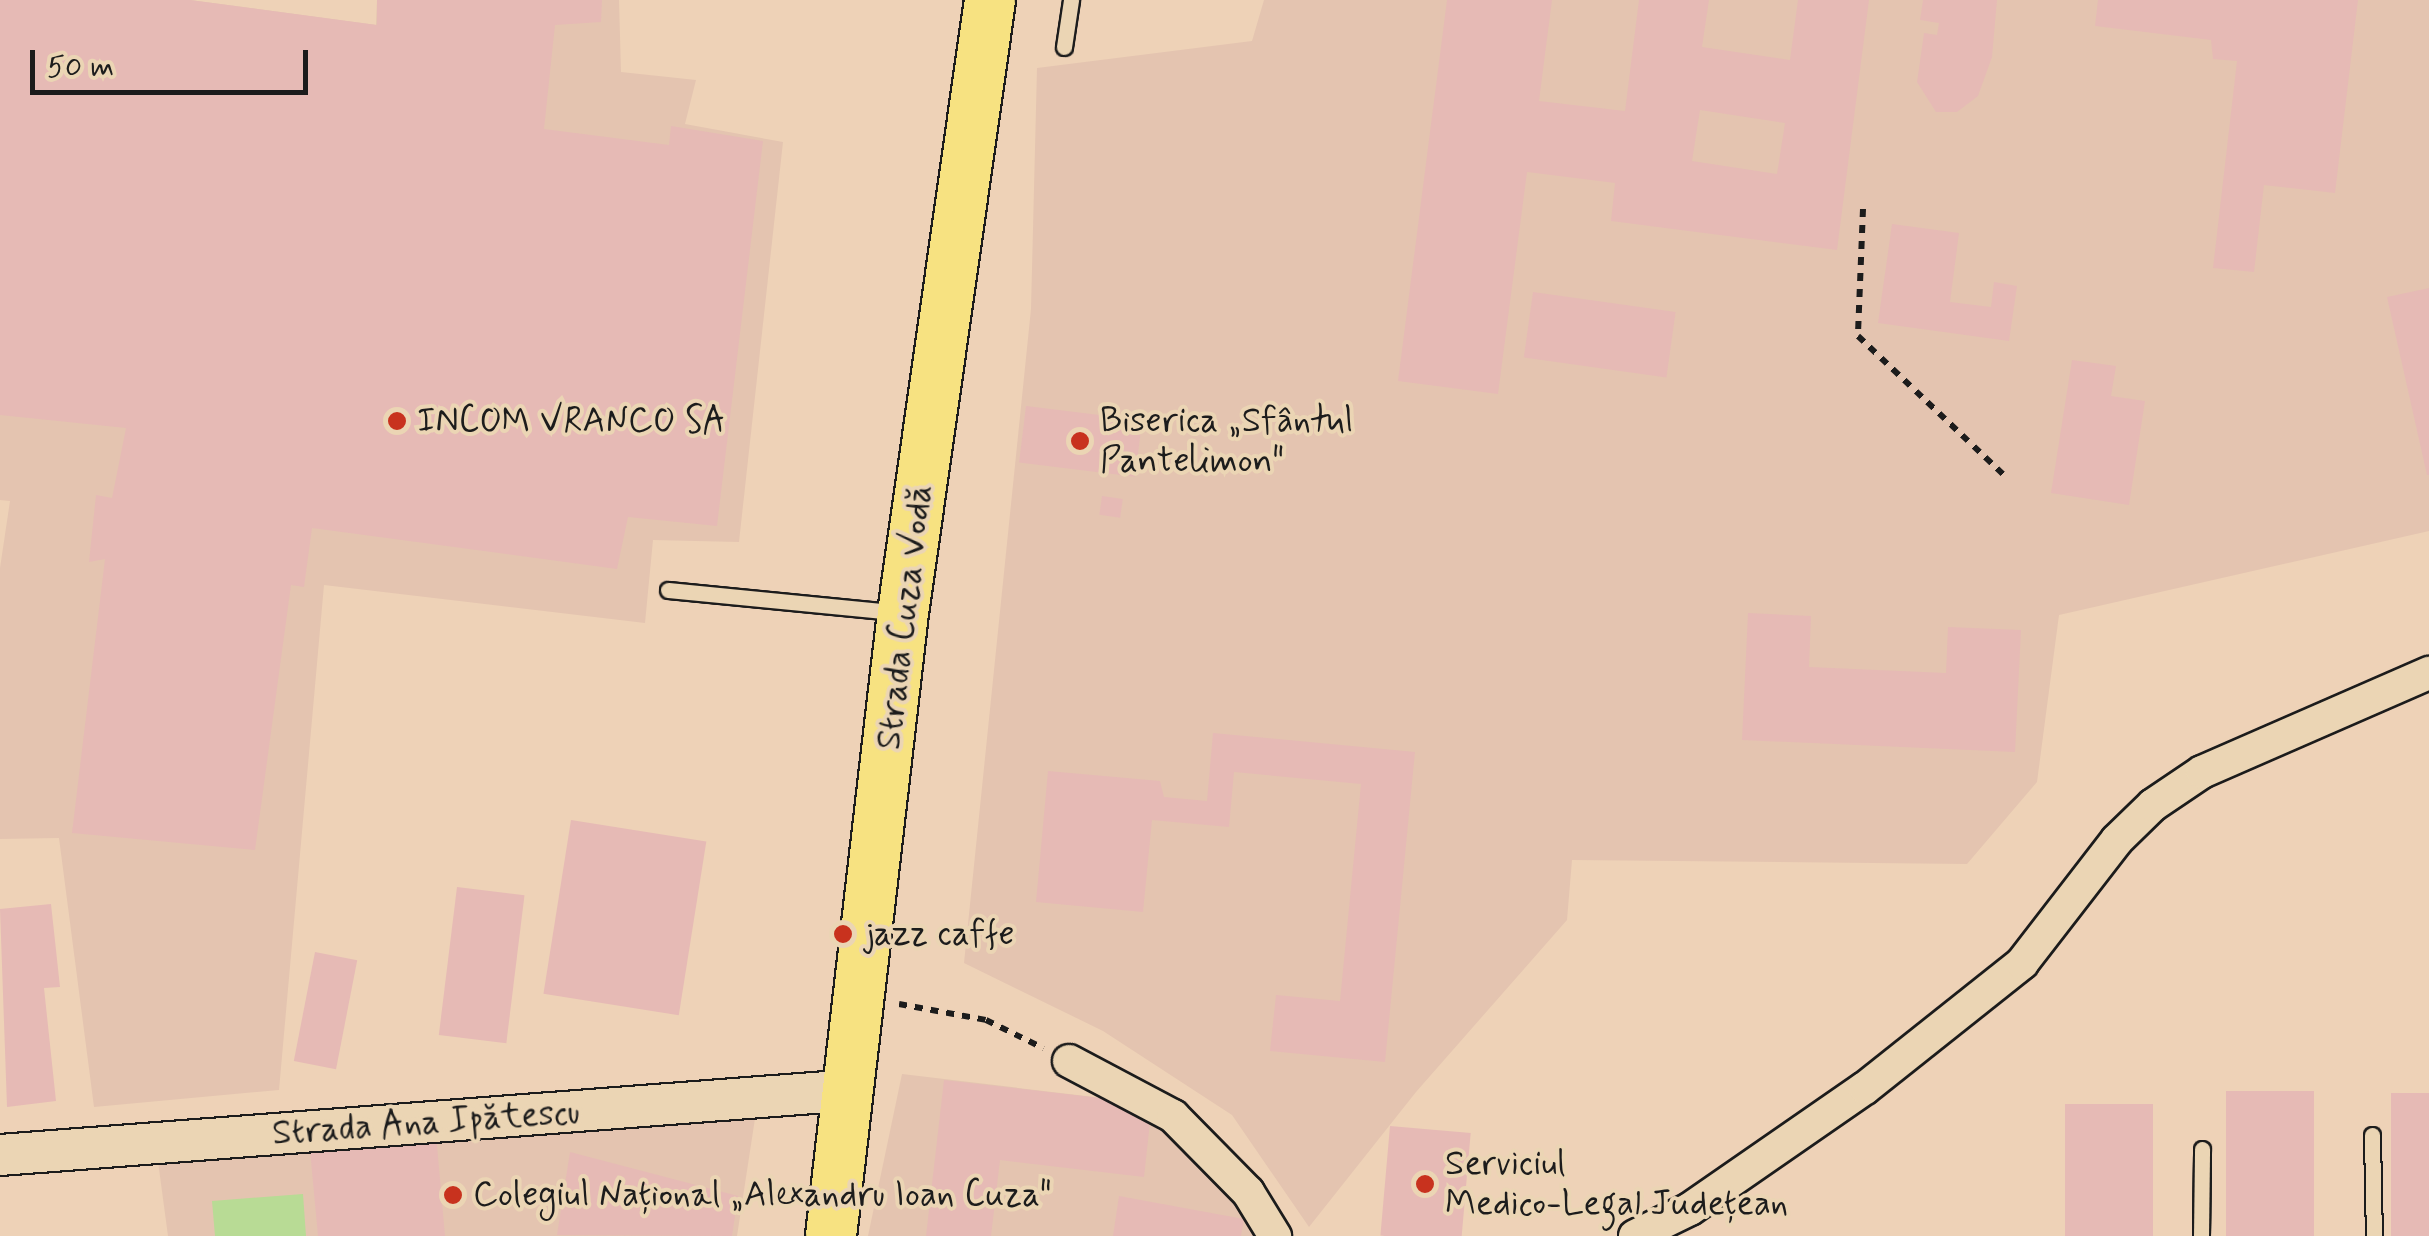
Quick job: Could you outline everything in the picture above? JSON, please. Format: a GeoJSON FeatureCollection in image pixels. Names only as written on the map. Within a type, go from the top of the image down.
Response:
{"type":"FeatureCollection","features":[{"type":"Feature","properties":{"kind":"main road","name":"Strada Cuza Vodă"},"geometry":{"type":"LineString","coordinates":[[831,1236],[852,1090],[904,613],[990,0]]}},
{"type":"Feature","properties":{"kind":"street"},"geometry":{"type":"LineString","coordinates":[[1635,1236],[1690,1209],[1865,1088],[2022,963],[2117,840],[2153,805],[2202,772],[2429,673]]}},
{"type":"Feature","properties":{"kind":"street"},"geometry":{"type":"LineString","coordinates":[[1069,1061],[1172,1116],[1248,1192],[1275,1236]]}},
{"type":"Feature","properties":{"kind":"street","name":"Strada Ana Ipătescu"},"geometry":{"type":"LineString","coordinates":[[0,1156],[852,1090]]}},
{"type":"Feature","properties":{"kind":"lane"},"geometry":{"type":"LineString","coordinates":[[1064,47],[1071,0]]}},
{"type":"Feature","properties":{"kind":"lane"},"geometry":{"type":"LineString","coordinates":[[668,590],[904,613]]}},
{"type":"Feature","properties":{"kind":"lane"},"geometry":{"type":"LineString","coordinates":[[2372,1136],[2374,1236]]}},
{"type":"Feature","properties":{"kind":"lane"},"geometry":{"type":"LineString","coordinates":[[2201,1236],[2202,1149]]}},
{"type":"Feature","properties":{"kind":"path"},"geometry":{"type":"LineString","coordinates":[[1863,208],[1858,336],[2007,478]]}},
{"type":"Feature","properties":{"kind":"path"},"geometry":{"type":"LineString","coordinates":[[860,1017],[899,1004],[931,1006],[986,1020],[1069,1061]]}},
{"type":"Feature","properties":{"kind":"shaded area","name":"INCOM VRANCO SA"},"geometry":{"type":"Polygon","coordinates":[[[0,0],[190,0],[376,25],[377,0],[619,0],[621,72],[696,80],[685,124],[783,142],[739,542],[653,540],[645,623],[324,585],[279,1090],[94,1107],[59,838],[0,839],[0,568],[10,501],[0,500],[0,0]]]}},
{"type":"Feature","properties":{"kind":"shaded area"},"geometry":{"type":"Polygon","coordinates":[[[1264,0],[2429,0],[2429,531],[2059,615],[2037,782],[1967,864],[1572,860],[1567,920],[1416,1092],[1309,1227],[1232,1115],[1103,1031],[964,963],[1031,309],[1037,68],[1252,41],[1264,0]]]}},
{"type":"Feature","properties":{"kind":"shaded area"},"geometry":{"type":"Polygon","coordinates":[[[902,1074],[1153,1104],[1245,1202],[1260,1236],[868,1236],[902,1074]]]}},
{"type":"Feature","properties":{"kind":"shaded area","name":"Colegiul Național „Alexandru Ioan Cuza\""},"geometry":{"type":"Polygon","coordinates":[[[756,1112],[737,1236],[168,1236],[157,1154],[756,1112]]]}},
{"type":"Feature","properties":{"kind":"green space"},"geometry":{"type":"Polygon","coordinates":[[[303,1194],[306,1236],[215,1236],[212,1201],[303,1194]]]}},
{"type":"Feature","properties":{"kind":"building","name":"INCOM VRANCO SA"},"geometry":{"type":"Polygon","coordinates":[[[0,0],[190,0],[377,25],[377,0],[602,0],[601,22],[555,25],[544,129],[669,145],[671,126],[763,141],[717,526],[628,517],[617,569],[312,528],[304,587],[291,585],[255,850],[72,833],[105,559],[89,562],[96,495],[112,498],[126,428],[0,415],[0,0]]]}},
{"type":"Feature","properties":{"kind":"building"},"geometry":{"type":"Polygon","coordinates":[[[1447,0],[1552,0],[1539,101],[1625,111],[1639,0],[1709,0],[1702,47],[1790,60],[1798,0],[1869,0],[1837,250],[1611,221],[1615,183],[1527,172],[1498,394],[1398,381],[1447,0]],[[1700,110],[1692,161],[1777,174],[1785,123],[1700,110]]]}},
{"type":"Feature","properties":{"kind":"building"},"geometry":{"type":"Polygon","coordinates":[[[1923,0],[1997,0],[1992,57],[1978,96],[1957,112],[1936,112],[1917,82],[1924,33],[1937,35],[1939,23],[1920,20],[1923,0]]]}},
{"type":"Feature","properties":{"kind":"building"},"geometry":{"type":"Polygon","coordinates":[[[2098,0],[2358,0],[2335,193],[2264,185],[2254,272],[2213,268],[2237,61],[2213,59],[2211,40],[2095,26],[2098,0]]]}},
{"type":"Feature","properties":{"kind":"building"},"geometry":{"type":"Polygon","coordinates":[[[1892,224],[1959,233],[1950,302],[1991,307],[1994,282],[2017,286],[2009,341],[1878,323],[1892,224]]]}},
{"type":"Feature","properties":{"kind":"building"},"geometry":{"type":"Polygon","coordinates":[[[2429,288],[2429,475],[2427,475],[2387,297],[2429,288]]]}},
{"type":"Feature","properties":{"kind":"building"},"geometry":{"type":"Polygon","coordinates":[[[1533,292],[1676,312],[1666,377],[1524,357],[1533,292]]]}},
{"type":"Feature","properties":{"kind":"building"},"geometry":{"type":"Polygon","coordinates":[[[2072,360],[2116,366],[2111,396],[2145,401],[2129,505],[2051,493],[2072,360]]]}},
{"type":"Feature","properties":{"kind":"building","name":"Biserica „Sfântul Pantelimon\""},"geometry":{"type":"Polygon","coordinates":[[[1026,406],[1142,420],[1135,477],[1019,463],[1026,406]]]}},
{"type":"Feature","properties":{"kind":"building"},"geometry":{"type":"Polygon","coordinates":[[[1102,496],[1123,499],[1120,518],[1099,515],[1102,496]]]}},
{"type":"Feature","properties":{"kind":"building"},"geometry":{"type":"Polygon","coordinates":[[[1748,613],[1811,616],[1809,667],[1946,673],[1948,627],[2021,630],[2015,752],[1742,740],[1748,613]]]}},
{"type":"Feature","properties":{"kind":"building"},"geometry":{"type":"Polygon","coordinates":[[[1213,733],[1415,752],[1385,1062],[1270,1051],[1276,995],[1340,1001],[1361,784],[1234,772],[1229,827],[1152,820],[1143,912],[1036,902],[1048,771],[1160,781],[1164,797],[1207,801],[1213,733]]]}},
{"type":"Feature","properties":{"kind":"building"},"geometry":{"type":"Polygon","coordinates":[[[571,820],[706,841],[679,1015],[543,994],[571,820]]]}},
{"type":"Feature","properties":{"kind":"building"},"geometry":{"type":"Polygon","coordinates":[[[457,887],[524,895],[506,1043],[439,1035],[457,887]]]}},
{"type":"Feature","properties":{"kind":"building"},"geometry":{"type":"Polygon","coordinates":[[[51,904],[60,987],[44,988],[56,1101],[7,1107],[0,909],[51,904]]]}},
{"type":"Feature","properties":{"kind":"building"},"geometry":{"type":"Polygon","coordinates":[[[315,952],[357,960],[336,1069],[294,1061],[315,952]]]}},
{"type":"Feature","properties":{"kind":"building"},"geometry":{"type":"Polygon","coordinates":[[[944,1080],[1152,1104],[1144,1177],[1000,1160],[991,1236],[926,1236],[944,1080]]]}},
{"type":"Feature","properties":{"kind":"building"},"geometry":{"type":"Polygon","coordinates":[[[2226,1091],[2314,1091],[2314,1236],[2226,1236],[2226,1091]]]}},
{"type":"Feature","properties":{"kind":"building"},"geometry":{"type":"Polygon","coordinates":[[[2391,1093],[2429,1093],[2429,1236],[2391,1236],[2391,1093]]]}},
{"type":"Feature","properties":{"kind":"building"},"geometry":{"type":"Polygon","coordinates":[[[2065,1104],[2153,1104],[2153,1236],[2065,1236],[2065,1104]]]}},
{"type":"Feature","properties":{"kind":"building","name":"Serviciul Medico-Legal Județean"},"geometry":{"type":"Polygon","coordinates":[[[1390,1126],[1471,1133],[1462,1236],[1380,1236],[1390,1126]]]}},
{"type":"Feature","properties":{"kind":"building"},"geometry":{"type":"Polygon","coordinates":[[[436,1134],[445,1236],[318,1236],[310,1150],[436,1134]]]}},
{"type":"Feature","properties":{"kind":"building"},"geometry":{"type":"Polygon","coordinates":[[[570,1152],[738,1196],[732,1236],[557,1235],[570,1152]]]}},
{"type":"Feature","properties":{"kind":"building"},"geometry":{"type":"Polygon","coordinates":[[[1119,1196],[1244,1219],[1241,1236],[1113,1236],[1119,1196]]]}},
{"type":"Feature","properties":{"kind":"place","name":"INCOM VRANCO SA"},"geometry":{"type":"Point","coordinates":[397,421]}},
{"type":"Feature","properties":{"kind":"place","name":"Biserica „Sfântul Pantelimon\""},"geometry":{"type":"Point","coordinates":[1080,441]}},
{"type":"Feature","properties":{"kind":"place","name":"jazz caffe"},"geometry":{"type":"Point","coordinates":[843,934]}},
{"type":"Feature","properties":{"kind":"place","name":"Serviciul Medico-Legal Județean"},"geometry":{"type":"Point","coordinates":[1425,1184]}},
{"type":"Feature","properties":{"kind":"place","name":"Colegiul Național „Alexandru Ioan Cuza\""},"geometry":{"type":"Point","coordinates":[453,1195]}}]}
